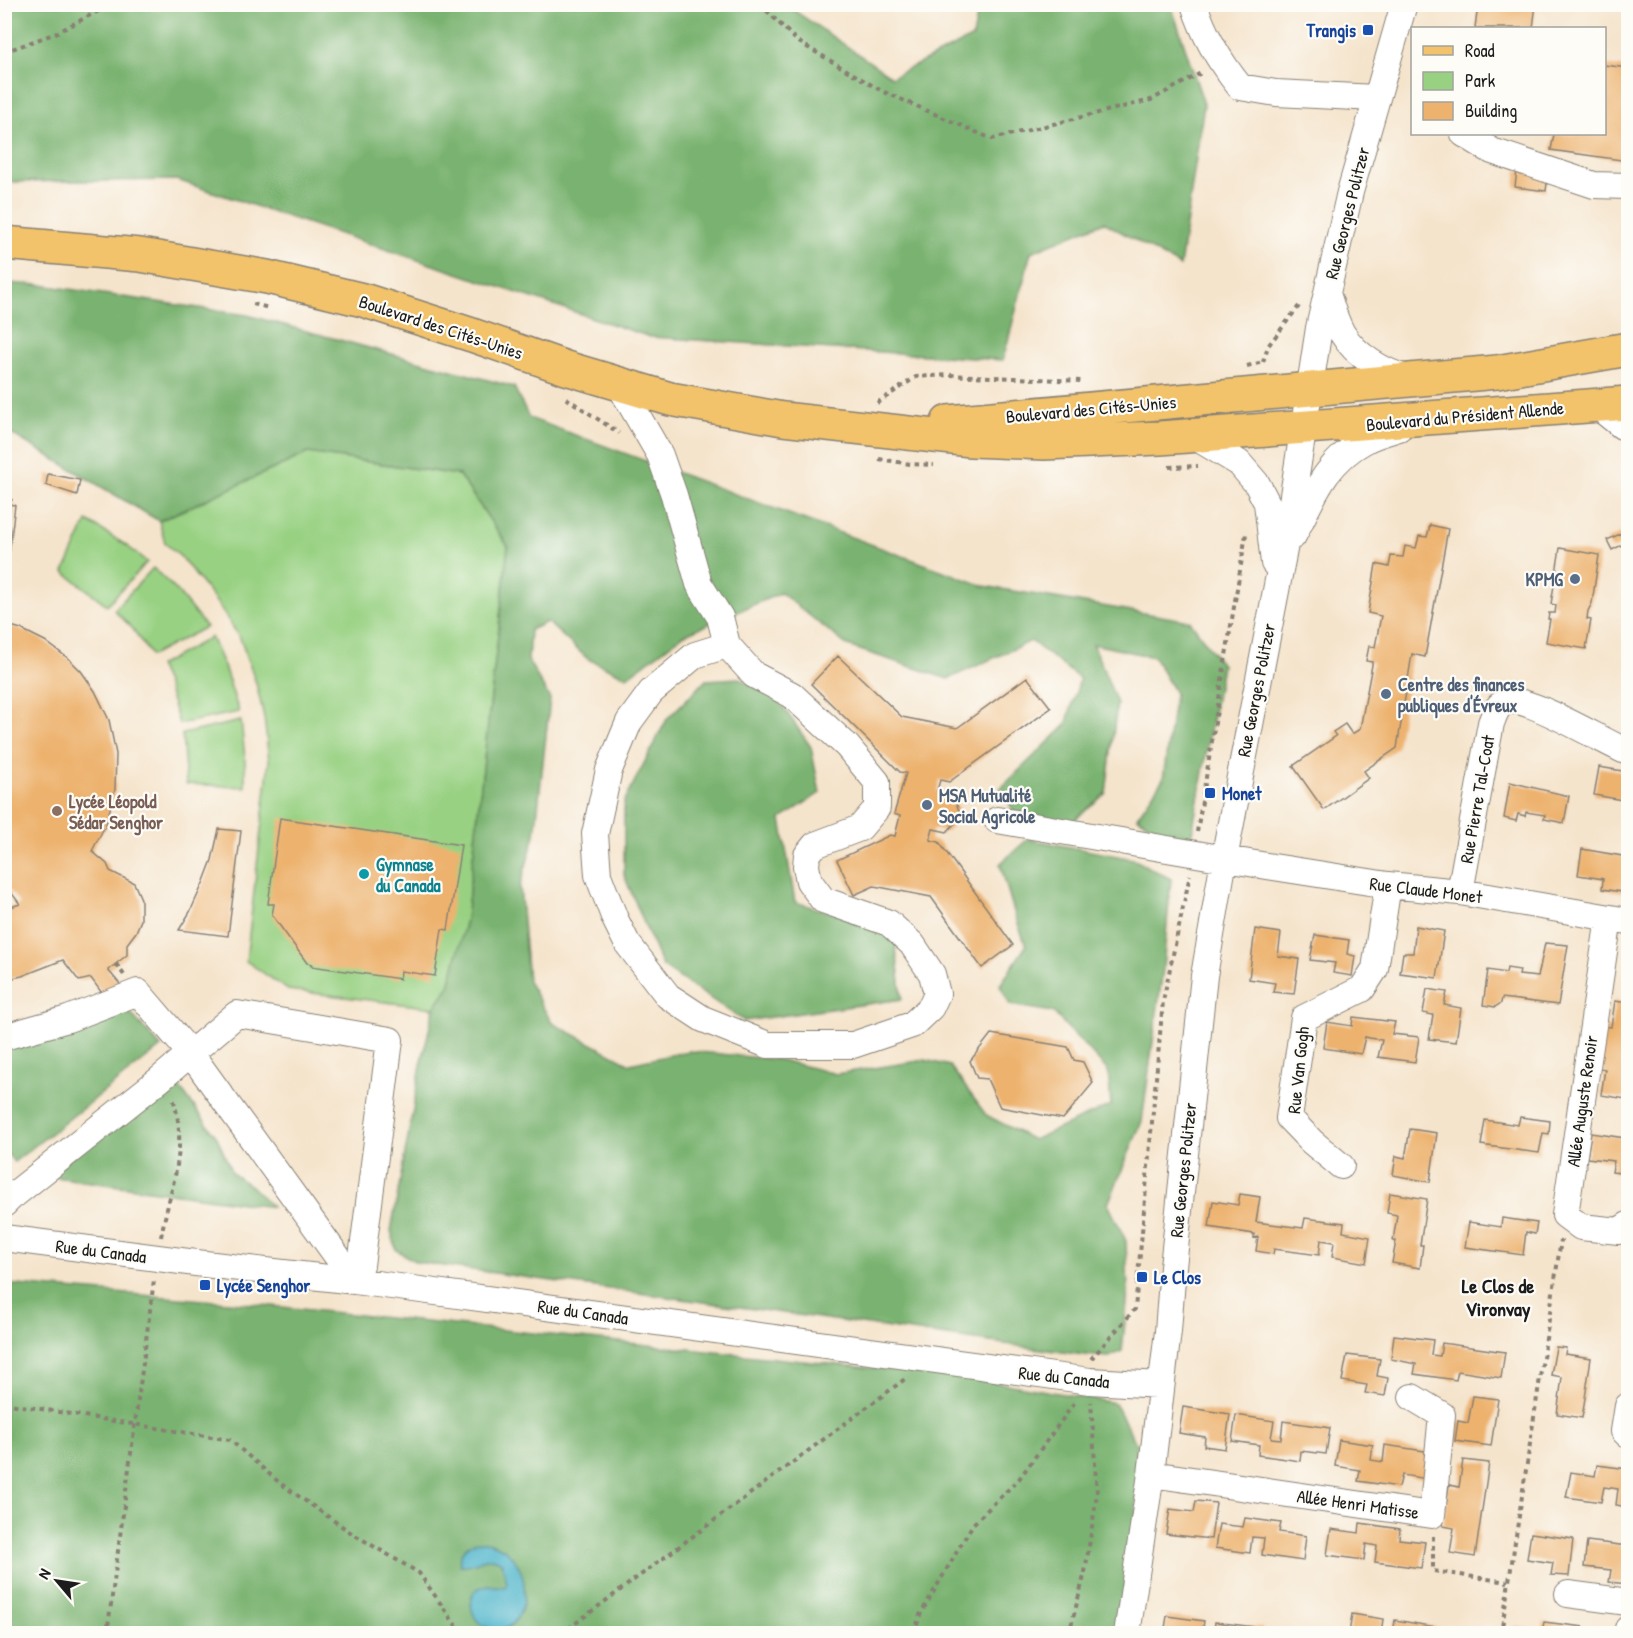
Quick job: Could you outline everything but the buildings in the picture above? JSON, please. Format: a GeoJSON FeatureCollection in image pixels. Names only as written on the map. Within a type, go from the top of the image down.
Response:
{"type":"FeatureCollection","features":[{"type":"Feature","properties":{"kind":"main road","name":"Boulevard des Cités-Unies"},"geometry":{"type":"LineString","coordinates":[[4,243],[140,255],[267,277],[363,300],[670,399],[772,417],[871,417],[1250,380],[1309,389]]}},
{"type":"Feature","properties":{"kind":"main road"},"geometry":{"type":"LineString","coordinates":[[1309,389],[1497,372],[1629,349]]}},
{"type":"Feature","properties":{"kind":"main road","name":"Boulevard du Président Allende"},"geometry":{"type":"LineString","coordinates":[[1302,429],[1629,403]]}},
{"type":"Feature","properties":{"kind":"main road","name":"Boulevard des Cités-Unies"},"geometry":{"type":"LineString","coordinates":[[871,417],[971,440],[1044,443],[1302,429]]}},
{"type":"Feature","properties":{"kind":"street"},"geometry":{"type":"LineString","coordinates":[[1194,4],[1201,26],[1220,62],[1240,87],[1276,93],[1376,98]]}},
{"type":"Feature","properties":{"kind":"street","name":"Rue Georges Politzer"},"geometry":{"type":"LineString","coordinates":[[1151,1474],[1204,976],[1224,859],[1277,584],[1327,293],[1350,192],[1404,4]]}},
{"type":"Feature","properties":{"kind":"street"},"geometry":{"type":"LineString","coordinates":[[1466,135],[1492,151],[1594,185],[1629,186]]}},
{"type":"Feature","properties":{"kind":"street"},"geometry":{"type":"LineString","coordinates":[[1327,293],[1342,333],[1362,355],[1391,374],[1416,381]]}},
{"type":"Feature","properties":{"kind":"street"},"geometry":{"type":"LineString","coordinates":[[619,384],[660,455],[674,495],[699,584],[720,617],[727,645],[754,675],[792,695],[847,746],[877,782],[877,808],[860,828],[815,846],[807,855],[806,866],[809,881],[823,900],[889,923],[912,944],[932,974],[937,994],[931,1007],[912,1025],[853,1045],[768,1045],[704,1019],[668,996],[623,935],[598,875],[595,834],[609,770],[629,722],[651,692],[695,655],[727,645]]}},
{"type":"Feature","properties":{"kind":"street"},"geometry":{"type":"LineString","coordinates":[[1596,405],[1622,426],[1629,428]]}},
{"type":"Feature","properties":{"kind":"street"},"geometry":{"type":"LineString","coordinates":[[1277,584],[1294,535],[1321,480],[1338,458],[1364,440],[1425,418]]}},
{"type":"Feature","properties":{"kind":"street"},"geometry":{"type":"LineString","coordinates":[[1194,436],[1239,463],[1257,484],[1267,503],[1277,584]]}},
{"type":"Feature","properties":{"kind":"street","name":"Rue Pierre Tal-Coat"},"geometry":{"type":"LineString","coordinates":[[1460,892],[1491,723],[1496,710],[1503,702],[1525,704],[1553,714],[1629,752]]}},
{"type":"Feature","properties":{"kind":"street","name":"Rue Claude Monet"},"geometry":{"type":"LineString","coordinates":[[997,820],[1224,859],[1388,885],[1460,892],[1619,920]]}},
{"type":"Feature","properties":{"kind":"street","name":"Rue Van Gogh"},"geometry":{"type":"LineString","coordinates":[[1341,1166],[1312,1142],[1289,1118],[1304,1018],[1362,989],[1375,969],[1388,885]]}},
{"type":"Feature","properties":{"kind":"street","name":"Allée Auguste Renoir"},"geometry":{"type":"LineString","coordinates":[[1565,1215],[1619,920]]}},
{"type":"Feature","properties":{"kind":"street"},"geometry":{"type":"LineString","coordinates":[[4,1037],[68,1019],[138,992],[191,1054],[355,1281]]}},
{"type":"Feature","properties":{"kind":"street"},"geometry":{"type":"LineString","coordinates":[[4,1204],[191,1054],[237,1014],[390,1040],[361,1265],[355,1281]]}},
{"type":"Feature","properties":{"kind":"street"},"geometry":{"type":"LineString","coordinates":[[1565,1215],[1581,1227],[1619,1231],[1629,1225]]}},
{"type":"Feature","properties":{"kind":"street","name":"Rue du Canada"},"geometry":{"type":"LineString","coordinates":[[4,1238],[163,1246],[355,1281],[931,1359],[1089,1371],[1161,1385]]}},
{"type":"Feature","properties":{"kind":"street","name":"Allée Henri Matisse"},"geometry":{"type":"LineString","coordinates":[[1151,1474],[1432,1515],[1442,1415],[1412,1397]]}},
{"type":"Feature","properties":{"kind":"street"},"geometry":{"type":"LineString","coordinates":[[1629,1407],[1624,1431],[1629,1435]]}},
{"type":"Feature","properties":{"kind":"street"},"geometry":{"type":"LineString","coordinates":[[1127,1634],[1151,1474]]}},
{"type":"Feature","properties":{"kind":"street"},"geometry":{"type":"LineString","coordinates":[[1568,1594],[1629,1602]]}},
{"type":"Feature","properties":{"kind":"path"},"geometry":{"type":"LineString","coordinates":[[4,52],[56,33],[112,4]]}},
{"type":"Feature","properties":{"kind":"path"},"geometry":{"type":"LineString","coordinates":[[760,4],[797,41],[882,91],[992,139],[1151,100],[1220,62]]}},
{"type":"Feature","properties":{"kind":"path"},"geometry":{"type":"LineString","coordinates":[[1250,380],[1263,362],[1268,346],[1298,309],[1301,297]]}},
{"type":"Feature","properties":{"kind":"path"},"geometry":{"type":"LineString","coordinates":[[1250,380],[1263,362]]}},
{"type":"Feature","properties":{"kind":"path"},"geometry":{"type":"LineString","coordinates":[[871,417],[916,377],[949,375],[1084,381]]}},
{"type":"Feature","properties":{"kind":"path"},"geometry":{"type":"LineString","coordinates":[[914,1634],[920,1615],[973,1524],[1019,1479],[1089,1371],[1135,1309],[1163,1001],[1186,898],[1247,529]]}},
{"type":"Feature","properties":{"kind":"path"},"geometry":{"type":"LineString","coordinates":[[166,1208],[173,1190],[180,1137],[179,1119],[171,1093]]}},
{"type":"Feature","properties":{"kind":"path"},"geometry":{"type":"LineString","coordinates":[[1501,1634],[1565,1215]]}},
{"type":"Feature","properties":{"kind":"path"},"geometry":{"type":"LineString","coordinates":[[107,1634],[135,1424],[163,1246]]}},
{"type":"Feature","properties":{"kind":"path"},"geometry":{"type":"LineString","coordinates":[[561,1634],[931,1359]]}},
{"type":"Feature","properties":{"kind":"path"},"geometry":{"type":"LineString","coordinates":[[1069,1634],[1085,1572],[1096,1494],[1089,1371]]}},
{"type":"Feature","properties":{"kind":"path"},"geometry":{"type":"LineString","coordinates":[[4,1403],[230,1440],[281,1484],[353,1534],[419,1573],[462,1634]]}},
{"type":"Feature","properties":{"kind":"path"},"geometry":{"type":"LineString","coordinates":[[1432,1515],[1433,1571],[1508,1582]]}},
{"type":"Feature","properties":{"kind":"green space"},"geometry":{"type":"Polygon","coordinates":[[[4,5],[786,5],[892,77],[973,37],[979,5],[1171,5],[1204,104],[1180,266],[1104,222],[1031,252],[1003,360],[650,337],[177,180],[5,182],[4,5]]]}},
{"type":"Feature","properties":{"kind":"green space"},"geometry":{"type":"Polygon","coordinates":[[[5,283],[41,285],[247,315],[514,387],[529,418],[984,586],[1190,621],[1222,665],[1191,839],[1169,837],[1137,817],[1163,779],[1175,693],[1154,657],[1093,644],[1117,703],[1106,793],[1071,823],[1015,813],[1000,789],[1066,725],[1080,679],[1031,641],[948,679],[848,646],[781,593],[683,635],[627,677],[588,659],[547,622],[530,630],[528,660],[550,699],[535,835],[520,886],[528,981],[552,1023],[630,1064],[689,1051],[781,1060],[836,1074],[925,1060],[950,1066],[986,1115],[1033,1140],[1111,1105],[1108,1071],[1053,1012],[1010,1005],[1000,985],[1026,946],[1000,864],[1028,839],[1133,859],[1171,879],[1163,969],[1142,1121],[1108,1204],[1126,1241],[1128,1293],[1122,1351],[1109,1357],[1084,1355],[416,1262],[396,1250],[391,1231],[421,1065],[434,1008],[449,986],[466,920],[508,546],[459,475],[308,453],[159,521],[5,430],[5,283]]]}},
{"type":"Feature","properties":{"kind":"green space"},"geometry":{"type":"Polygon","coordinates":[[[308,453],[459,475],[508,546],[466,920],[449,986],[434,1008],[288,990],[246,961],[269,761],[264,717],[256,683],[240,638],[217,603],[182,558],[165,543],[159,521],[308,453]]]}},
{"type":"Feature","properties":{"kind":"green space"},"geometry":{"type":"Polygon","coordinates":[[[87,521],[126,545],[147,562],[107,605],[64,572],[87,521]]]}},
{"type":"Feature","properties":{"kind":"green space"},"geometry":{"type":"Polygon","coordinates":[[[153,568],[176,590],[206,627],[151,656],[133,629],[114,610],[153,568]]]}},
{"type":"Feature","properties":{"kind":"green space"},"geometry":{"type":"Polygon","coordinates":[[[211,637],[225,669],[239,712],[179,724],[158,666],[211,637]]]}},
{"type":"Feature","properties":{"kind":"green space"},"geometry":{"type":"Polygon","coordinates":[[[739,678],[779,701],[811,747],[820,793],[781,819],[795,902],[894,931],[902,999],[744,1021],[662,966],[624,875],[624,802],[667,719],[706,680],[739,678]]]}},
{"type":"Feature","properties":{"kind":"green space"},"geometry":{"type":"Polygon","coordinates":[[[241,721],[245,787],[186,784],[182,734],[241,721]]]}},
{"type":"Feature","properties":{"kind":"green space"},"geometry":{"type":"Polygon","coordinates":[[[123,1005],[161,1047],[14,1162],[5,1151],[5,1047],[123,1005]]]}},
{"type":"Feature","properties":{"kind":"green space"},"geometry":{"type":"Polygon","coordinates":[[[174,1080],[217,1137],[232,1173],[251,1186],[272,1207],[47,1176],[174,1080]]]}},
{"type":"Feature","properties":{"kind":"green space"},"geometry":{"type":"Polygon","coordinates":[[[4,1284],[253,1304],[977,1379],[1115,1403],[1142,1455],[1123,1633],[5,1633],[4,1284]]]}},
{"type":"Feature","properties":{"kind":"water"},"geometry":{"type":"Polygon","coordinates":[[[479,1541],[499,1547],[513,1558],[522,1573],[523,1606],[516,1620],[506,1628],[487,1627],[478,1621],[473,1613],[471,1599],[475,1590],[487,1585],[505,1587],[507,1583],[502,1563],[497,1559],[460,1565],[460,1556],[464,1549],[479,1541]]]}},
{"type":"Feature","properties":{"kind":"place","name":"Trangis"},"geometry":{"type":"Point","coordinates":[1368,30]}},
{"type":"Feature","properties":{"kind":"place","name":"KPMG"},"geometry":{"type":"Point","coordinates":[1575,579]}},
{"type":"Feature","properties":{"kind":"place","name":"Centre des finances publiques d'Évreux"},"geometry":{"type":"Point","coordinates":[1386,694]}},
{"type":"Feature","properties":{"kind":"place","name":"Monet"},"geometry":{"type":"Point","coordinates":[1210,793]}},
{"type":"Feature","properties":{"kind":"place","name":"MSA Mutualité Social Agricole"},"geometry":{"type":"Point","coordinates":[927,805]}},
{"type":"Feature","properties":{"kind":"place","name":"Lycée Léopold Sédar Senghor"},"geometry":{"type":"Point","coordinates":[57,811]}},
{"type":"Feature","properties":{"kind":"place","name":"Gymnase du Canada"},"geometry":{"type":"Point","coordinates":[364,874]}},
{"type":"Feature","properties":{"kind":"place","name":"Le Clos"},"geometry":{"type":"Point","coordinates":[1142,1277]}},
{"type":"Feature","properties":{"kind":"place","name":"Lycée Senghor"},"geometry":{"type":"Point","coordinates":[205,1285]}},
{"type":"Feature","properties":{"kind":"district","name":"Le Clos de Vironvay"},"geometry":{"type":"Point","coordinates":[1498,1296]}}]}
